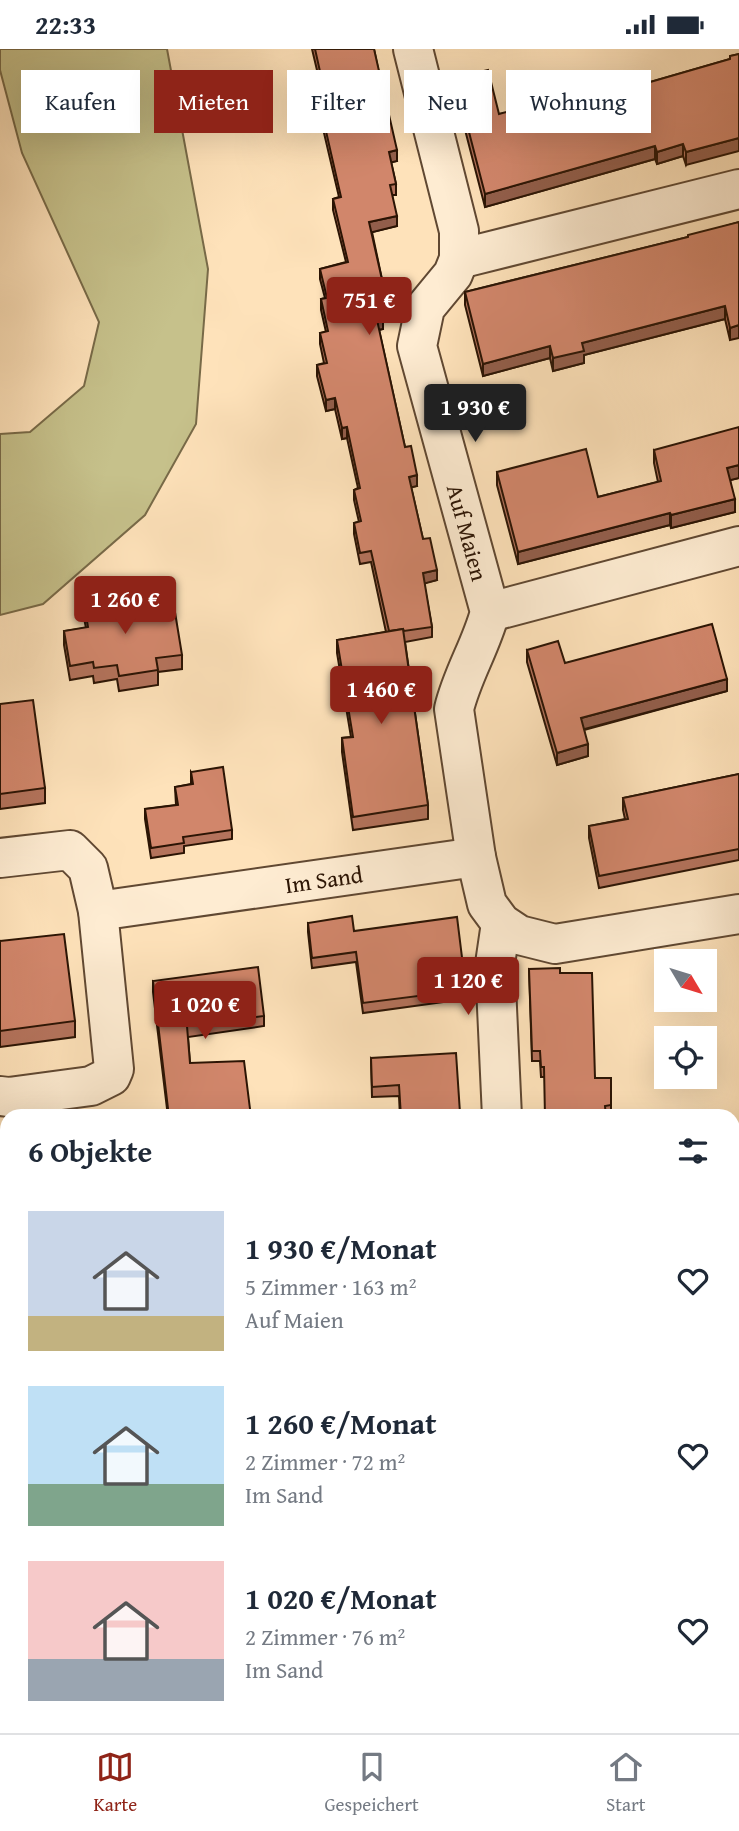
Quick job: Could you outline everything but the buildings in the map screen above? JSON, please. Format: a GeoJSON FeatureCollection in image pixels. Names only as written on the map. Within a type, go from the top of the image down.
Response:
{"type":"FeatureCollection","features":[{"type":"Feature","properties":{"kind":"street"},"geometry":{"type":"LineString","coordinates":[[412,49],[459,231],[458,259],[739,190]]}},
{"type":"Feature","properties":{"kind":"street","name":"Auf Maien"},"geometry":{"type":"LineString","coordinates":[[458,259],[453,274],[425,308],[417,346],[490,612],[485,633],[459,685],[454,709],[476,857]]}},
{"type":"Feature","properties":{"kind":"street","name":"Auf Maien"},"geometry":{"type":"LineString","coordinates":[[490,612],[739,546]]}},
{"type":"Feature","properties":{"kind":"street"},"geometry":{"type":"LineString","coordinates":[[0,858],[70,849],[88,868],[98,911],[114,1069],[111,1076],[91,1086],[0,1096]]}},
{"type":"Feature","properties":{"kind":"street"},"geometry":{"type":"LineString","coordinates":[[476,857],[487,904],[501,923],[519,935],[555,944],[739,914]]}},
{"type":"Feature","properties":{"kind":"street","name":"Im Sand"},"geometry":{"type":"LineString","coordinates":[[98,911],[476,857]]}},
{"type":"Feature","properties":{"kind":"street"},"geometry":{"type":"LineString","coordinates":[[501,923],[495,964],[502,1109]]}},
{"type":"Feature","properties":{"kind":"shaded area"},"geometry":{"type":"Polygon","coordinates":[[[0,49],[167,49],[171,70],[154,70],[154,133],[183,133],[208,269],[196,424],[145,515],[43,604],[0,615],[0,434],[30,432],[84,386],[99,322],[22,153],[0,70],[0,49]]]}}]}
